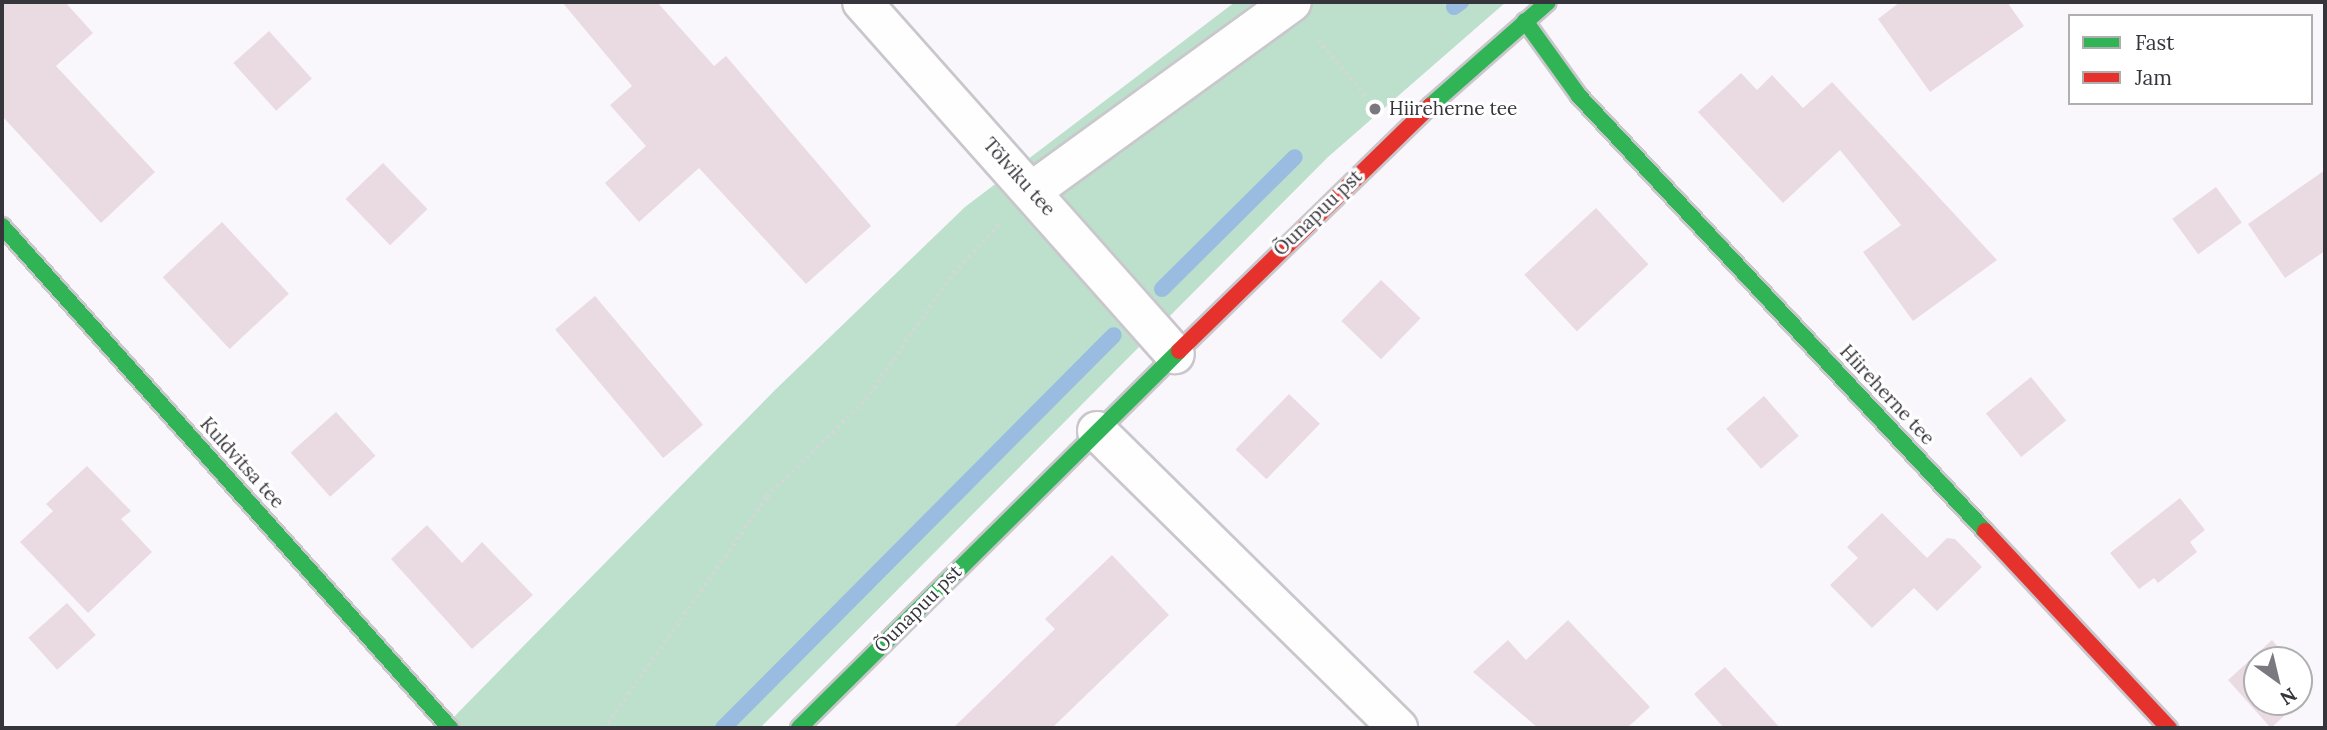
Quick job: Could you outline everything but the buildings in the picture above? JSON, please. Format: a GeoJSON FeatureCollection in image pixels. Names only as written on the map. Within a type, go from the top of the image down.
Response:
{"type":"FeatureCollection","features":[{"type":"Feature","properties":{"kind":"street","name":"Tõlviku tee"},"geometry":{"type":"LineString","coordinates":[[862,2],[1174,354]]}},
{"type":"Feature","properties":{"kind":"street"},"geometry":{"type":"LineString","coordinates":[[1032,191],[1291,2]]}},
{"type":"Feature","properties":{"kind":"street","name":"Õunapuu pst"},"geometry":{"type":"LineString","coordinates":[[799,728],[1174,354],[1548,2]]}},
{"type":"Feature","properties":{"kind":"street","name":"Hiireherne tee"},"geometry":{"type":"LineString","coordinates":[[1525,21],[1579,96],[2169,728]]}},
{"type":"Feature","properties":{"kind":"street","name":"Kuldvitsa tee"},"geometry":{"type":"LineString","coordinates":[[2,226],[450,728]]}},
{"type":"Feature","properties":{"kind":"street"},"geometry":{"type":"LineString","coordinates":[[1097,431],[1398,728]]}},
{"type":"Feature","properties":{"kind":"path"},"geometry":{"type":"LineString","coordinates":[[1291,2],[1373,104]]}},
{"type":"Feature","properties":{"kind":"path"},"geometry":{"type":"LineString","coordinates":[[604,728],[767,496],[866,399],[954,272],[1032,191]]}},
{"type":"Feature","properties":{"kind":"green space"},"geometry":{"type":"Polygon","coordinates":[[[1235,2],[1506,2],[1328,157],[760,728],[443,728],[775,390],[965,207],[1235,2]]]}},
{"type":"Feature","properties":{"kind":"waterway"},"geometry":{"type":"LineString","coordinates":[[1454,7],[1461,2]]}},
{"type":"Feature","properties":{"kind":"waterway"},"geometry":{"type":"LineString","coordinates":[[1162,289],[1295,157]]}},
{"type":"Feature","properties":{"kind":"waterway"},"geometry":{"type":"LineString","coordinates":[[723,728],[1114,335]]}},
{"type":"Feature","properties":{"kind":"traffic: fast"},"geometry":{"type":"LineString","coordinates":[[1430,106],[1548,2]]}},
{"type":"Feature","properties":{"kind":"traffic: fast"},"geometry":{"type":"LineString","coordinates":[[1525,21],[1579,96],[1985,531]]}},
{"type":"Feature","properties":{"kind":"traffic: fast"},"geometry":{"type":"LineString","coordinates":[[2,226],[450,728]]}},
{"type":"Feature","properties":{"kind":"traffic: fast"},"geometry":{"type":"LineString","coordinates":[[799,728],[1179,351]]}},
{"type":"Feature","properties":{"kind":"traffic: jam"},"geometry":{"type":"LineString","coordinates":[[1179,351],[1430,106]]}},
{"type":"Feature","properties":{"kind":"traffic: jam"},"geometry":{"type":"LineString","coordinates":[[1985,531],[2169,728]]}},
{"type":"Feature","properties":{"kind":"place","name":"Hiireherne tee"},"geometry":{"type":"Point","coordinates":[1375,109]}}]}
